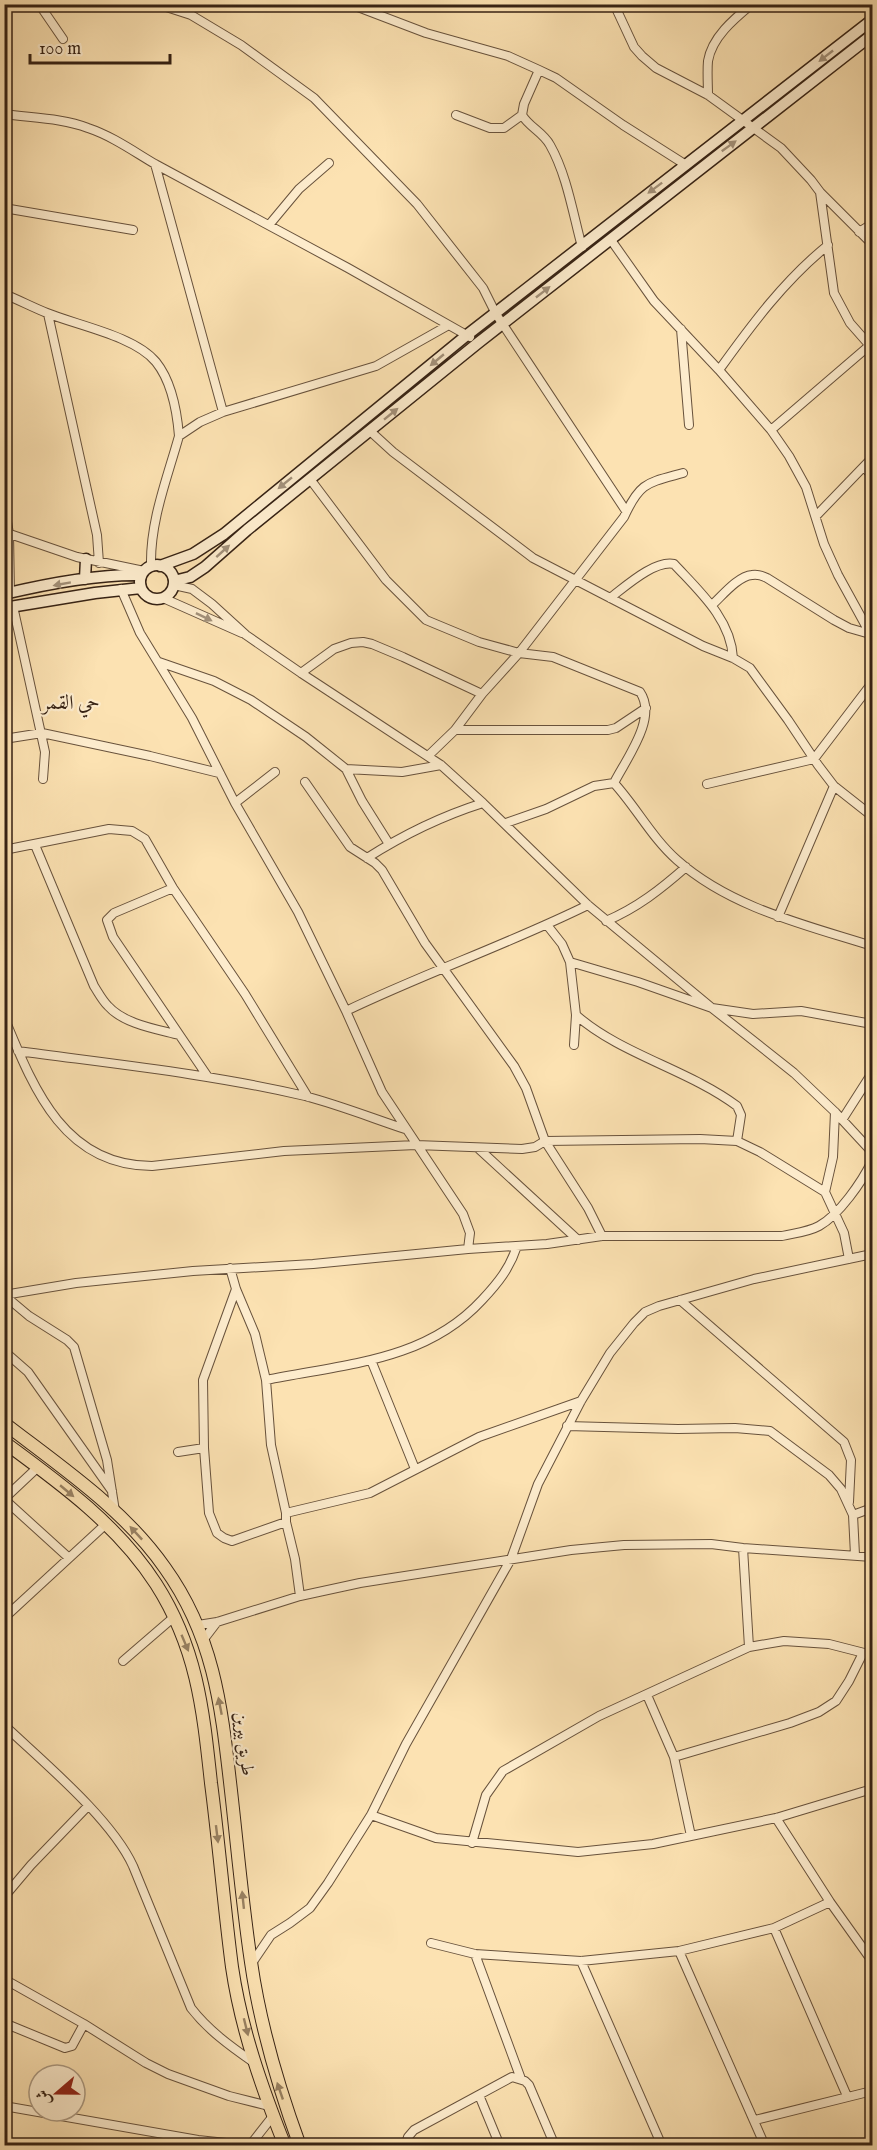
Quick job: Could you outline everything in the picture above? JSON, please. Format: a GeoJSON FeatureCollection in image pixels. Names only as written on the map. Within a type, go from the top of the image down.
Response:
{"type":"FeatureCollection","features":[{"type":"Feature","properties":{"kind":"main road","name":"طريق بيرين"},"geometry":{"type":"LineString","coordinates":[[4,1423],[115,1510],[165,1568],[204,1639],[222,1713],[251,1965],[275,2074],[300,2145]]}},
{"type":"Feature","properties":{"kind":"main road","name":"طريق بيرين"},"geometry":{"type":"LineString","coordinates":[[4,1442],[107,1523],[144,1567],[174,1617],[188,1649],[202,1704],[233,1969],[254,2063],[285,2145]]}},
{"type":"Feature","properties":{"kind":"street"},"geometry":{"type":"LineString","coordinates":[[39,4],[63,39]]}},
{"type":"Feature","properties":{"kind":"street"},"geometry":{"type":"LineString","coordinates":[[157,4],[191,15],[240,45],[314,98],[417,204],[483,288],[502,324],[626,511]]}},
{"type":"Feature","properties":{"kind":"street"},"geometry":{"type":"LineString","coordinates":[[350,4],[426,33],[508,56],[539,70],[564,83],[623,125],[686,165]]}},
{"type":"Feature","properties":{"kind":"street"},"geometry":{"type":"LineString","coordinates":[[614,4],[634,47],[642,57],[656,68],[708,96],[781,148],[820,192],[873,244]]}},
{"type":"Feature","properties":{"kind":"street"},"geometry":{"type":"LineString","coordinates":[[708,96],[708,60],[713,48],[728,25],[752,4]]}},
{"type":"Feature","properties":{"kind":"street"},"geometry":{"type":"LineString","coordinates":[[4,503],[7,533],[7,593],[149,570],[193,554],[224,534],[467,335],[873,20]]}},
{"type":"Feature","properties":{"kind":"street"},"geometry":{"type":"LineString","coordinates":[[174,583],[206,567],[247,530],[478,343],[873,35]]}},
{"type":"Feature","properties":{"kind":"street"},"geometry":{"type":"LineString","coordinates":[[539,70],[524,104],[522,115],[541,132],[553,150],[564,180],[582,247]]}},
{"type":"Feature","properties":{"kind":"street"},"geometry":{"type":"LineString","coordinates":[[4,114],[60,121],[88,128],[124,145],[154,164],[348,268],[478,343]]}},
{"type":"Feature","properties":{"kind":"street"},"geometry":{"type":"LineString","coordinates":[[456,115],[490,128],[504,128],[522,115]]}},
{"type":"Feature","properties":{"kind":"street"},"geometry":{"type":"LineString","coordinates":[[154,164],[223,412]]}},
{"type":"Feature","properties":{"kind":"street"},"geometry":{"type":"LineString","coordinates":[[269,225],[299,189],[329,164]]}},
{"type":"Feature","properties":{"kind":"street"},"geometry":{"type":"LineString","coordinates":[[771,430],[871,346],[850,323],[834,293],[820,192]]}},
{"type":"Feature","properties":{"kind":"street"},"geometry":{"type":"LineString","coordinates":[[4,208],[133,230]]}},
{"type":"Feature","properties":{"kind":"street"},"geometry":{"type":"LineString","coordinates":[[859,232],[873,224]]}},
{"type":"Feature","properties":{"kind":"street"},"geometry":{"type":"LineString","coordinates":[[611,240],[654,301],[771,430],[800,472],[824,544],[871,635]]}},
{"type":"Feature","properties":{"kind":"street"},"geometry":{"type":"LineString","coordinates":[[719,370],[776,295],[797,272],[828,245]]}},
{"type":"Feature","properties":{"kind":"street"},"geometry":{"type":"LineString","coordinates":[[4,294],[48,314],[104,332],[143,351],[156,361],[164,376],[177,411],[179,436],[155,518],[149,570],[141,588]]}},
{"type":"Feature","properties":{"kind":"street"},"geometry":{"type":"LineString","coordinates":[[48,314],[97,535],[99,563]]}},
{"type":"Feature","properties":{"kind":"street"},"geometry":{"type":"LineString","coordinates":[[179,436],[200,422],[223,412],[376,366],[447,326]]}},
{"type":"Feature","properties":{"kind":"street"},"geometry":{"type":"LineString","coordinates":[[681,329],[688,425]]}},
{"type":"Feature","properties":{"kind":"street"},"geometry":{"type":"LineString","coordinates":[[370,431],[393,452],[516,546],[546,565],[703,646],[733,657],[750,668],[834,786],[873,816]]}},
{"type":"Feature","properties":{"kind":"street"},"geometry":{"type":"LineString","coordinates":[[816,516],[873,458]]}},
{"type":"Feature","properties":{"kind":"street"},"geometry":{"type":"LineString","coordinates":[[864,467],[873,476]]}},
{"type":"Feature","properties":{"kind":"street"},"geometry":{"type":"LineString","coordinates":[[428,756],[455,730],[482,694],[519,653],[624,517],[637,493],[646,484],[683,473]]}},
{"type":"Feature","properties":{"kind":"street"},"geometry":{"type":"LineString","coordinates":[[310,479],[386,580],[426,620],[479,642],[519,653],[553,657],[640,692],[645,699],[644,726],[614,783]]}},
{"type":"Feature","properties":{"kind":"street"},"geometry":{"type":"LineString","coordinates":[[7,533],[99,563],[169,571],[174,583],[170,593],[163,598]]}},
{"type":"Feature","properties":{"kind":"street"},"geometry":{"type":"LineString","coordinates":[[86,559],[95,593]]}},
{"type":"Feature","properties":{"kind":"street"},"geometry":{"type":"LineString","coordinates":[[610,598],[646,571],[668,562],[674,564],[712,605],[731,641],[733,657]]}},
{"type":"Feature","properties":{"kind":"street"},"geometry":{"type":"LineString","coordinates":[[712,605],[750,574],[758,575],[767,578],[849,628],[871,635]]}},
{"type":"Feature","properties":{"kind":"street"},"geometry":{"type":"LineString","coordinates":[[174,583],[202,596],[246,635],[353,709],[441,765],[506,823],[588,905],[794,1073],[873,1152]]}},
{"type":"Feature","properties":{"kind":"street"},"geometry":{"type":"LineString","coordinates":[[43,779],[45,752],[42,733],[9,607],[121,589],[141,588]]}},
{"type":"Feature","properties":{"kind":"street"},"geometry":{"type":"LineString","coordinates":[[141,588],[150,598],[163,598],[246,635]]}},
{"type":"Feature","properties":{"kind":"street"},"geometry":{"type":"LineString","coordinates":[[121,589],[133,618],[192,718],[235,803],[298,912],[382,1092],[463,1214],[470,1233],[468,1249]]}},
{"type":"Feature","properties":{"kind":"street"},"geometry":{"type":"LineString","coordinates":[[301,673],[334,649],[351,643],[363,642],[404,657],[482,694]]}},
{"type":"Feature","properties":{"kind":"street"},"geometry":{"type":"LineString","coordinates":[[159,662],[214,681],[251,700],[306,736],[346,770],[389,844]]}},
{"type":"Feature","properties":{"kind":"street"},"geometry":{"type":"LineString","coordinates":[[707,784],[814,759],[873,683]]}},
{"type":"Feature","properties":{"kind":"street"},"geometry":{"type":"LineString","coordinates":[[455,730],[608,730],[616,728],[646,708]]}},
{"type":"Feature","properties":{"kind":"street"},"geometry":{"type":"LineString","coordinates":[[4,739],[42,733],[219,773]]}},
{"type":"Feature","properties":{"kind":"street"},"geometry":{"type":"LineString","coordinates":[[346,770],[402,772],[441,765]]}},
{"type":"Feature","properties":{"kind":"street"},"geometry":{"type":"LineString","coordinates":[[235,803],[275,772]]}},
{"type":"Feature","properties":{"kind":"street"},"geometry":{"type":"LineString","coordinates":[[305,782],[350,847],[382,870],[425,943],[520,1077],[545,1141],[588,1208],[602,1236]]}},
{"type":"Feature","properties":{"kind":"street"},"geometry":{"type":"LineString","coordinates":[[506,823],[546,809],[594,786],[614,783]]}},
{"type":"Feature","properties":{"kind":"street"},"geometry":{"type":"LineString","coordinates":[[614,783],[658,840],[686,867],[724,892],[778,917],[873,946]]}},
{"type":"Feature","properties":{"kind":"street"},"geometry":{"type":"LineString","coordinates":[[778,917],[834,786]]}},
{"type":"Feature","properties":{"kind":"street"},"geometry":{"type":"LineString","coordinates":[[367,858],[389,844],[454,813],[483,803]]}},
{"type":"Feature","properties":{"kind":"street"},"geometry":{"type":"LineString","coordinates":[[4,850],[109,829],[132,831],[145,839],[173,888],[245,994],[308,1097]]}},
{"type":"Feature","properties":{"kind":"street"},"geometry":{"type":"LineString","coordinates":[[35,845],[94,986],[108,1006],[124,1017],[141,1024],[179,1035]]}},
{"type":"Feature","properties":{"kind":"street"},"geometry":{"type":"LineString","coordinates":[[606,921],[630,911],[686,867]]}},
{"type":"Feature","properties":{"kind":"street"},"geometry":{"type":"LineString","coordinates":[[173,888],[114,913],[107,920],[113,938],[208,1077]]}},
{"type":"Feature","properties":{"kind":"street"},"geometry":{"type":"LineString","coordinates":[[346,1011],[547,925],[588,905]]}},
{"type":"Feature","properties":{"kind":"street"},"geometry":{"type":"LineString","coordinates":[[547,925],[562,944],[570,962],[576,1015],[574,1045]]}},
{"type":"Feature","properties":{"kind":"street"},"geometry":{"type":"LineString","coordinates":[[570,962],[638,982],[712,1008],[753,1014],[801,1011],[873,1024]]}},
{"type":"Feature","properties":{"kind":"street"},"geometry":{"type":"LineString","coordinates":[[576,1015],[598,1031],[737,1106],[741,1115],[737,1141]]}},
{"type":"Feature","properties":{"kind":"street"},"geometry":{"type":"LineString","coordinates":[[4,1017],[18,1051],[56,1120],[73,1139],[96,1154],[121,1163],[152,1166],[284,1152],[416,1145],[522,1149],[535,1147],[545,1141],[700,1139],[737,1141],[825,1192],[844,1233],[849,1259]]}},
{"type":"Feature","properties":{"kind":"street"},"geometry":{"type":"LineString","coordinates":[[18,1051],[208,1077],[308,1097],[405,1129]]}},
{"type":"Feature","properties":{"kind":"street"},"geometry":{"type":"LineString","coordinates":[[842,1120],[873,1073]]}},
{"type":"Feature","properties":{"kind":"street"},"geometry":{"type":"LineString","coordinates":[[825,1192],[833,1157],[835,1112]]}},
{"type":"Feature","properties":{"kind":"street"},"geometry":{"type":"LineString","coordinates":[[479,1149],[578,1240]]}},
{"type":"Feature","properties":{"kind":"street"},"geometry":{"type":"LineString","coordinates":[[5,1295],[76,1283],[230,1268],[325,1263],[517,1246],[602,1236],[783,1236],[813,1229],[836,1212],[866,1175],[873,1161]]}},
{"type":"Feature","properties":{"kind":"street"},"geometry":{"type":"LineString","coordinates":[[266,1380],[371,1360],[417,1347],[453,1326],[476,1307],[509,1268],[517,1246]]}},
{"type":"Feature","properties":{"kind":"street"},"geometry":{"type":"LineString","coordinates":[[251,1965],[271,1935],[309,1908],[328,1883],[371,1815],[406,1744],[511,1558],[538,1484],[567,1426],[610,1353],[634,1323],[649,1310],[680,1300],[754,1279],[873,1254]]}},
{"type":"Feature","properties":{"kind":"street"},"geometry":{"type":"LineString","coordinates":[[230,1268],[236,1289],[255,1334],[266,1380],[271,1445],[295,1559],[300,1596]]}},
{"type":"Feature","properties":{"kind":"street"},"geometry":{"type":"LineString","coordinates":[[236,1289],[203,1380],[204,1448],[209,1513],[217,1533],[224,1538],[237,1540],[286,1522]]}},
{"type":"Feature","properties":{"kind":"street"},"geometry":{"type":"LineString","coordinates":[[5,1295],[29,1317],[67,1340],[74,1347],[106,1460],[115,1510]]}},
{"type":"Feature","properties":{"kind":"street"},"geometry":{"type":"LineString","coordinates":[[680,1300],[844,1442],[851,1460],[848,1503]]}},
{"type":"Feature","properties":{"kind":"street"},"geometry":{"type":"LineString","coordinates":[[4,1351],[28,1372],[112,1492]]}},
{"type":"Feature","properties":{"kind":"street"},"geometry":{"type":"LineString","coordinates":[[371,1360],[415,1469]]}},
{"type":"Feature","properties":{"kind":"street"},"geometry":{"type":"LineString","coordinates":[[286,1513],[370,1493],[478,1437],[581,1401]]}},
{"type":"Feature","properties":{"kind":"street"},"geometry":{"type":"LineString","coordinates":[[567,1426],[667,1429],[735,1428],[770,1431],[829,1475],[841,1489],[853,1515],[855,1555]]}},
{"type":"Feature","properties":{"kind":"street"},"geometry":{"type":"LineString","coordinates":[[178,1452],[204,1448]]}},
{"type":"Feature","properties":{"kind":"street"},"geometry":{"type":"LineString","coordinates":[[38,1467],[4,1499],[69,1558]]}},
{"type":"Feature","properties":{"kind":"street"},"geometry":{"type":"LineString","coordinates":[[853,1515],[873,1508]]}},
{"type":"Feature","properties":{"kind":"street"},"geometry":{"type":"LineString","coordinates":[[4,1618],[107,1523]]}},
{"type":"Feature","properties":{"kind":"street"},"geometry":{"type":"LineString","coordinates":[[198,1625],[217,1622],[300,1596],[360,1583],[511,1558],[624,1545],[711,1544],[873,1557]]}},
{"type":"Feature","properties":{"kind":"street"},"geometry":{"type":"LineString","coordinates":[[743,1548],[749,1647]]}},
{"type":"Feature","properties":{"kind":"street"},"geometry":{"type":"LineString","coordinates":[[123,1661],[174,1617]]}},
{"type":"Feature","properties":{"kind":"street"},"geometry":{"type":"LineString","coordinates":[[204,1639],[217,1622]]}},
{"type":"Feature","properties":{"kind":"street"},"geometry":{"type":"LineString","coordinates":[[472,1843],[486,1795],[503,1771],[599,1716],[749,1647],[784,1641],[830,1644],[873,1655]]}},
{"type":"Feature","properties":{"kind":"street"},"geometry":{"type":"LineString","coordinates":[[674,1757],[790,1723],[819,1712],[836,1701],[863,1653]]}},
{"type":"Feature","properties":{"kind":"street"},"geometry":{"type":"LineString","coordinates":[[647,1695],[674,1757],[691,1836]]}},
{"type":"Feature","properties":{"kind":"street"},"geometry":{"type":"LineString","coordinates":[[4,1725],[88,1806],[127,1852],[190,2008],[221,2039],[254,2063]]}},
{"type":"Feature","properties":{"kind":"street"},"geometry":{"type":"LineString","coordinates":[[371,1815],[436,1838],[578,1852],[653,1844],[776,1818],[873,1789]]}},
{"type":"Feature","properties":{"kind":"street"},"geometry":{"type":"LineString","coordinates":[[4,1897],[31,1864],[88,1806]]}},
{"type":"Feature","properties":{"kind":"street"},"geometry":{"type":"LineString","coordinates":[[776,1818],[830,1902],[873,1961]]}},
{"type":"Feature","properties":{"kind":"street"},"geometry":{"type":"LineString","coordinates":[[431,1943],[475,1954],[581,1961],[679,1951],[774,1928],[830,1902]]}},
{"type":"Feature","properties":{"kind":"street"},"geometry":{"type":"LineString","coordinates":[[774,1928],[847,2096]]}},
{"type":"Feature","properties":{"kind":"street"},"geometry":{"type":"LineString","coordinates":[[679,1951],[765,2145]]}},
{"type":"Feature","properties":{"kind":"street"},"geometry":{"type":"LineString","coordinates":[[475,1954],[521,2079]]}},
{"type":"Feature","properties":{"kind":"street"},"geometry":{"type":"LineString","coordinates":[[581,1961],[662,2145]]}},
{"type":"Feature","properties":{"kind":"street"},"geometry":{"type":"LineString","coordinates":[[4,1979],[168,2074],[271,2111],[252,2145],[239,2145],[196,2143],[4,2106]]}},
{"type":"Feature","properties":{"kind":"street"},"geometry":{"type":"LineString","coordinates":[[4,2023],[65,2048],[75,2043],[84,2024]]}},
{"type":"Feature","properties":{"kind":"street"},"geometry":{"type":"LineString","coordinates":[[405,2145],[414,2130],[512,2078],[521,2079],[529,2085],[555,2145]]}},
{"type":"Feature","properties":{"kind":"street"},"geometry":{"type":"LineString","coordinates":[[754,2120],[873,2091]]}},
{"type":"Feature","properties":{"kind":"street"},"geometry":{"type":"LineString","coordinates":[[479,2095],[500,2145]]}},
{"type":"Feature","properties":{"kind":"district","name":"حي القمر"},"geometry":{"type":"Point","coordinates":[71,703]}}]}
